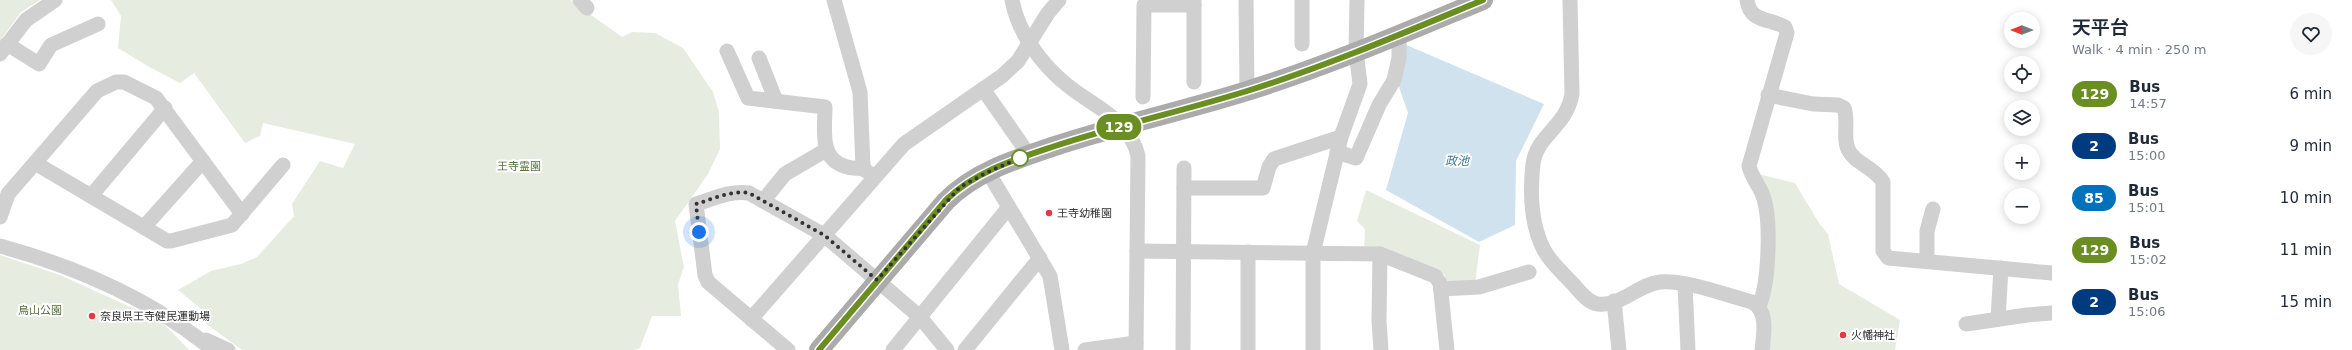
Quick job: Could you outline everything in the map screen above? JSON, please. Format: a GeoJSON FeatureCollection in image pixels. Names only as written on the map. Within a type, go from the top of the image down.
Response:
{"type":"FeatureCollection","features":[{"type":"Feature","properties":{"kind":"main road"},"geometry":{"type":"LineString","coordinates":[[819,350],[877,280],[960,187],[988,172],[1029,155],[1122,126],[1247,91],[1398,35],[1483,0]]}},
{"type":"Feature","properties":{"kind":"street"},"geometry":{"type":"LineString","coordinates":[[55,0],[26,20],[3,49],[39,64],[51,45],[59,40],[98,24]]}},
{"type":"Feature","properties":{"kind":"street"},"geometry":{"type":"LineString","coordinates":[[834,0],[860,92],[868,172]]}},
{"type":"Feature","properties":{"kind":"street"},"geometry":{"type":"LineString","coordinates":[[1012,0],[1018,19],[1030,43],[1040,58],[1058,77],[1106,111],[1122,126],[1135,143],[1138,156],[1136,347],[1085,350]]}},
{"type":"Feature","properties":{"kind":"street"},"geometry":{"type":"LineString","coordinates":[[752,319],[824,235],[868,172],[904,144],[1002,76],[1018,61],[1048,13],[1059,0]]}},
{"type":"Feature","properties":{"kind":"street"},"geometry":{"type":"LineString","coordinates":[[1246,0],[1247,91]]}},
{"type":"Feature","properties":{"kind":"street"},"geometry":{"type":"LineString","coordinates":[[1302,0],[1302,44]]}},
{"type":"Feature","properties":{"kind":"street"},"geometry":{"type":"LineString","coordinates":[[1313,350],[1313,253],[1341,137],[1360,84],[1356,51],[1357,0]]}},
{"type":"Feature","properties":{"kind":"street"},"geometry":{"type":"LineString","coordinates":[[1570,0],[1572,94],[1566,114],[1540,145],[1535,154],[1533,164],[1534,220],[1544,249],[1551,261],[1586,298],[1596,304],[1605,304],[1614,301],[1650,284],[1660,282],[1685,285],[1752,302],[1759,306],[1762,312],[1762,350]]}},
{"type":"Feature","properties":{"kind":"street"},"geometry":{"type":"LineString","coordinates":[[1747,0],[1748,6],[1755,16],[1767,22],[1779,23],[1785,27],[1787,33],[1768,95],[1749,166],[1751,174],[1764,198],[1767,210],[1767,275],[1764,293],[1759,306]]}},
{"type":"Feature","properties":{"kind":"street"},"geometry":{"type":"LineString","coordinates":[[1143,97],[1144,5],[1194,2],[1194,82]]}},
{"type":"Feature","properties":{"kind":"street"},"geometry":{"type":"LineString","coordinates":[[1337,152],[1356,158],[1379,105],[1394,80],[1399,58],[1398,35]]}},
{"type":"Feature","properties":{"kind":"street"},"geometry":{"type":"LineString","coordinates":[[727,51],[748,98],[825,107],[826,150],[832,160],[844,166],[868,172]]}},
{"type":"Feature","properties":{"kind":"street"},"geometry":{"type":"LineString","coordinates":[[759,58],[776,101]]}},
{"type":"Feature","properties":{"kind":"street"},"geometry":{"type":"LineString","coordinates":[[0,217],[8,194],[97,92],[116,82],[124,82],[156,98],[165,108],[242,214]]}},
{"type":"Feature","properties":{"kind":"street"},"geometry":{"type":"LineString","coordinates":[[983,89],[1029,155]]}},
{"type":"Feature","properties":{"kind":"street"},"geometry":{"type":"LineString","coordinates":[[1768,95],[1813,104],[1838,105],[1844,108],[1846,114],[1846,142],[1849,151],[1879,175],[1883,182],[1883,251],[1888,258],[2052,274]]}},
{"type":"Feature","properties":{"kind":"street"},"geometry":{"type":"LineString","coordinates":[[91,196],[165,108]]}},
{"type":"Feature","properties":{"kind":"street"},"geometry":{"type":"LineString","coordinates":[[1184,188],[1263,188],[1269,167],[1274,159],[1341,137]]}},
{"type":"Feature","properties":{"kind":"street"},"geometry":{"type":"LineString","coordinates":[[763,201],[785,174],[826,150]]}},
{"type":"Feature","properties":{"kind":"street"},"geometry":{"type":"LineString","coordinates":[[144,227],[203,161]]}},
{"type":"Feature","properties":{"kind":"street"},"geometry":{"type":"LineString","coordinates":[[35,163],[167,241],[232,225],[283,165]]}},
{"type":"Feature","properties":{"kind":"street"},"geometry":{"type":"LineString","coordinates":[[1183,350],[1184,168]]}},
{"type":"Feature","properties":{"kind":"street"},"geometry":{"type":"LineString","coordinates":[[988,172],[1050,276],[1062,350]]}},
{"type":"Feature","properties":{"kind":"street"},"geometry":{"type":"LineString","coordinates":[[788,350],[708,282],[705,275],[696,204],[740,191],[749,193],[824,235],[920,316],[947,350]]}},
{"type":"Feature","properties":{"kind":"street"},"geometry":{"type":"LineString","coordinates":[[893,350],[1009,207]]}},
{"type":"Feature","properties":{"kind":"street"},"geometry":{"type":"LineString","coordinates":[[1926,261],[1927,231],[1933,209]]}},
{"type":"Feature","properties":{"kind":"street"},"geometry":{"type":"LineString","coordinates":[[0,246],[53,261],[102,282],[149,306],[214,350]]}},
{"type":"Feature","properties":{"kind":"street"},"geometry":{"type":"LineString","coordinates":[[1138,251],[1380,254],[1434,276],[1440,283],[1448,350]]}},
{"type":"Feature","properties":{"kind":"street"},"geometry":{"type":"LineString","coordinates":[[1248,252],[1248,350]]}},
{"type":"Feature","properties":{"kind":"street"},"geometry":{"type":"LineString","coordinates":[[1380,254],[1378,321],[1381,350]]}},
{"type":"Feature","properties":{"kind":"street"},"geometry":{"type":"LineString","coordinates":[[965,350],[1040,258]]}},
{"type":"Feature","properties":{"kind":"street"},"geometry":{"type":"LineString","coordinates":[[1998,319],[2001,268]]}},
{"type":"Feature","properties":{"kind":"street"},"geometry":{"type":"LineString","coordinates":[[1441,289],[1479,287],[1529,272]]}},
{"type":"Feature","properties":{"kind":"street"},"geometry":{"type":"LineString","coordinates":[[1685,285],[1688,350]]}},
{"type":"Feature","properties":{"kind":"street"},"geometry":{"type":"LineString","coordinates":[[1614,301],[1619,350]]}},
{"type":"Feature","properties":{"kind":"street"},"geometry":{"type":"LineString","coordinates":[[1966,324],[2052,313]]}},
{"type":"Feature","properties":{"kind":"street"},"geometry":{"type":"LineString","coordinates":[[203,344],[213,342],[228,350]]}},
{"type":"Feature","properties":{"kind":"green space"},"geometry":{"type":"Polygon","coordinates":[[[0,0],[40,0],[21,12],[0,41],[0,0]]]}},
{"type":"Feature","properties":{"kind":"green space","name":"王寺霊園"},"geometry":{"type":"Polygon","coordinates":[[[111,0],[570,0],[622,37],[632,32],[655,33],[683,48],[713,92],[719,112],[720,149],[708,174],[675,221],[684,267],[678,284],[681,316],[652,316],[640,348],[634,350],[242,350],[205,323],[206,313],[178,290],[211,271],[241,264],[257,257],[294,216],[292,204],[320,161],[343,168],[355,144],[263,123],[260,136],[245,143],[194,73],[180,83],[118,48],[121,16],[111,0]]]}},
{"type":"Feature","properties":{"kind":"green space"},"geometry":{"type":"Polygon","coordinates":[[[1754,173],[1795,183],[1819,223],[1828,234],[1839,284],[1900,320],[1895,350],[1768,350],[1765,305],[1771,289],[1754,173]]]}},
{"type":"Feature","properties":{"kind":"green space"},"geometry":{"type":"Polygon","coordinates":[[[1366,190],[1480,245],[1475,284],[1447,287],[1445,275],[1387,249],[1364,250],[1365,229],[1357,221],[1366,190]]]}},
{"type":"Feature","properties":{"kind":"green space","name":"奈良県王寺健民運動場"},"geometry":{"type":"Polygon","coordinates":[[[0,255],[60,275],[161,321],[189,350],[0,350],[0,255]]]}},
{"type":"Feature","properties":{"kind":"water","name":"政池"},"geometry":{"type":"Polygon","coordinates":[[[1404,44],[1544,104],[1516,161],[1515,225],[1479,242],[1386,190],[1408,113],[1398,84],[1404,44]]]}},
{"type":"Feature","properties":{"kind":"bus line","name":"129"},"geometry":{"type":"LineString","coordinates":[[819,350],[946,200],[960,187],[973,179],[1012,161],[1103,131],[1247,91],[1398,35],[1483,0]]}},
{"type":"Feature","properties":{"kind":"place","name":"王寺幼稚園"},"geometry":{"type":"Point","coordinates":[1049,213]}},
{"type":"Feature","properties":{"kind":"place","name":"奈良県王寺健民運動場"},"geometry":{"type":"Point","coordinates":[92,316]}},
{"type":"Feature","properties":{"kind":"place","name":"火幡神社"},"geometry":{"type":"Point","coordinates":[1843,335]}},
{"type":"Feature","properties":{"kind":"route"},"geometry":{"type":"LineString","coordinates":[[699,232],[696,204],[740,191],[749,193],[824,235],[877,280],[946,200],[960,187],[973,179],[1020,158]]}},
{"type":"Feature","properties":{"kind":"park label","name":"烏山公園"},"geometry":{"type":"Point","coordinates":[40,310]}}]}
